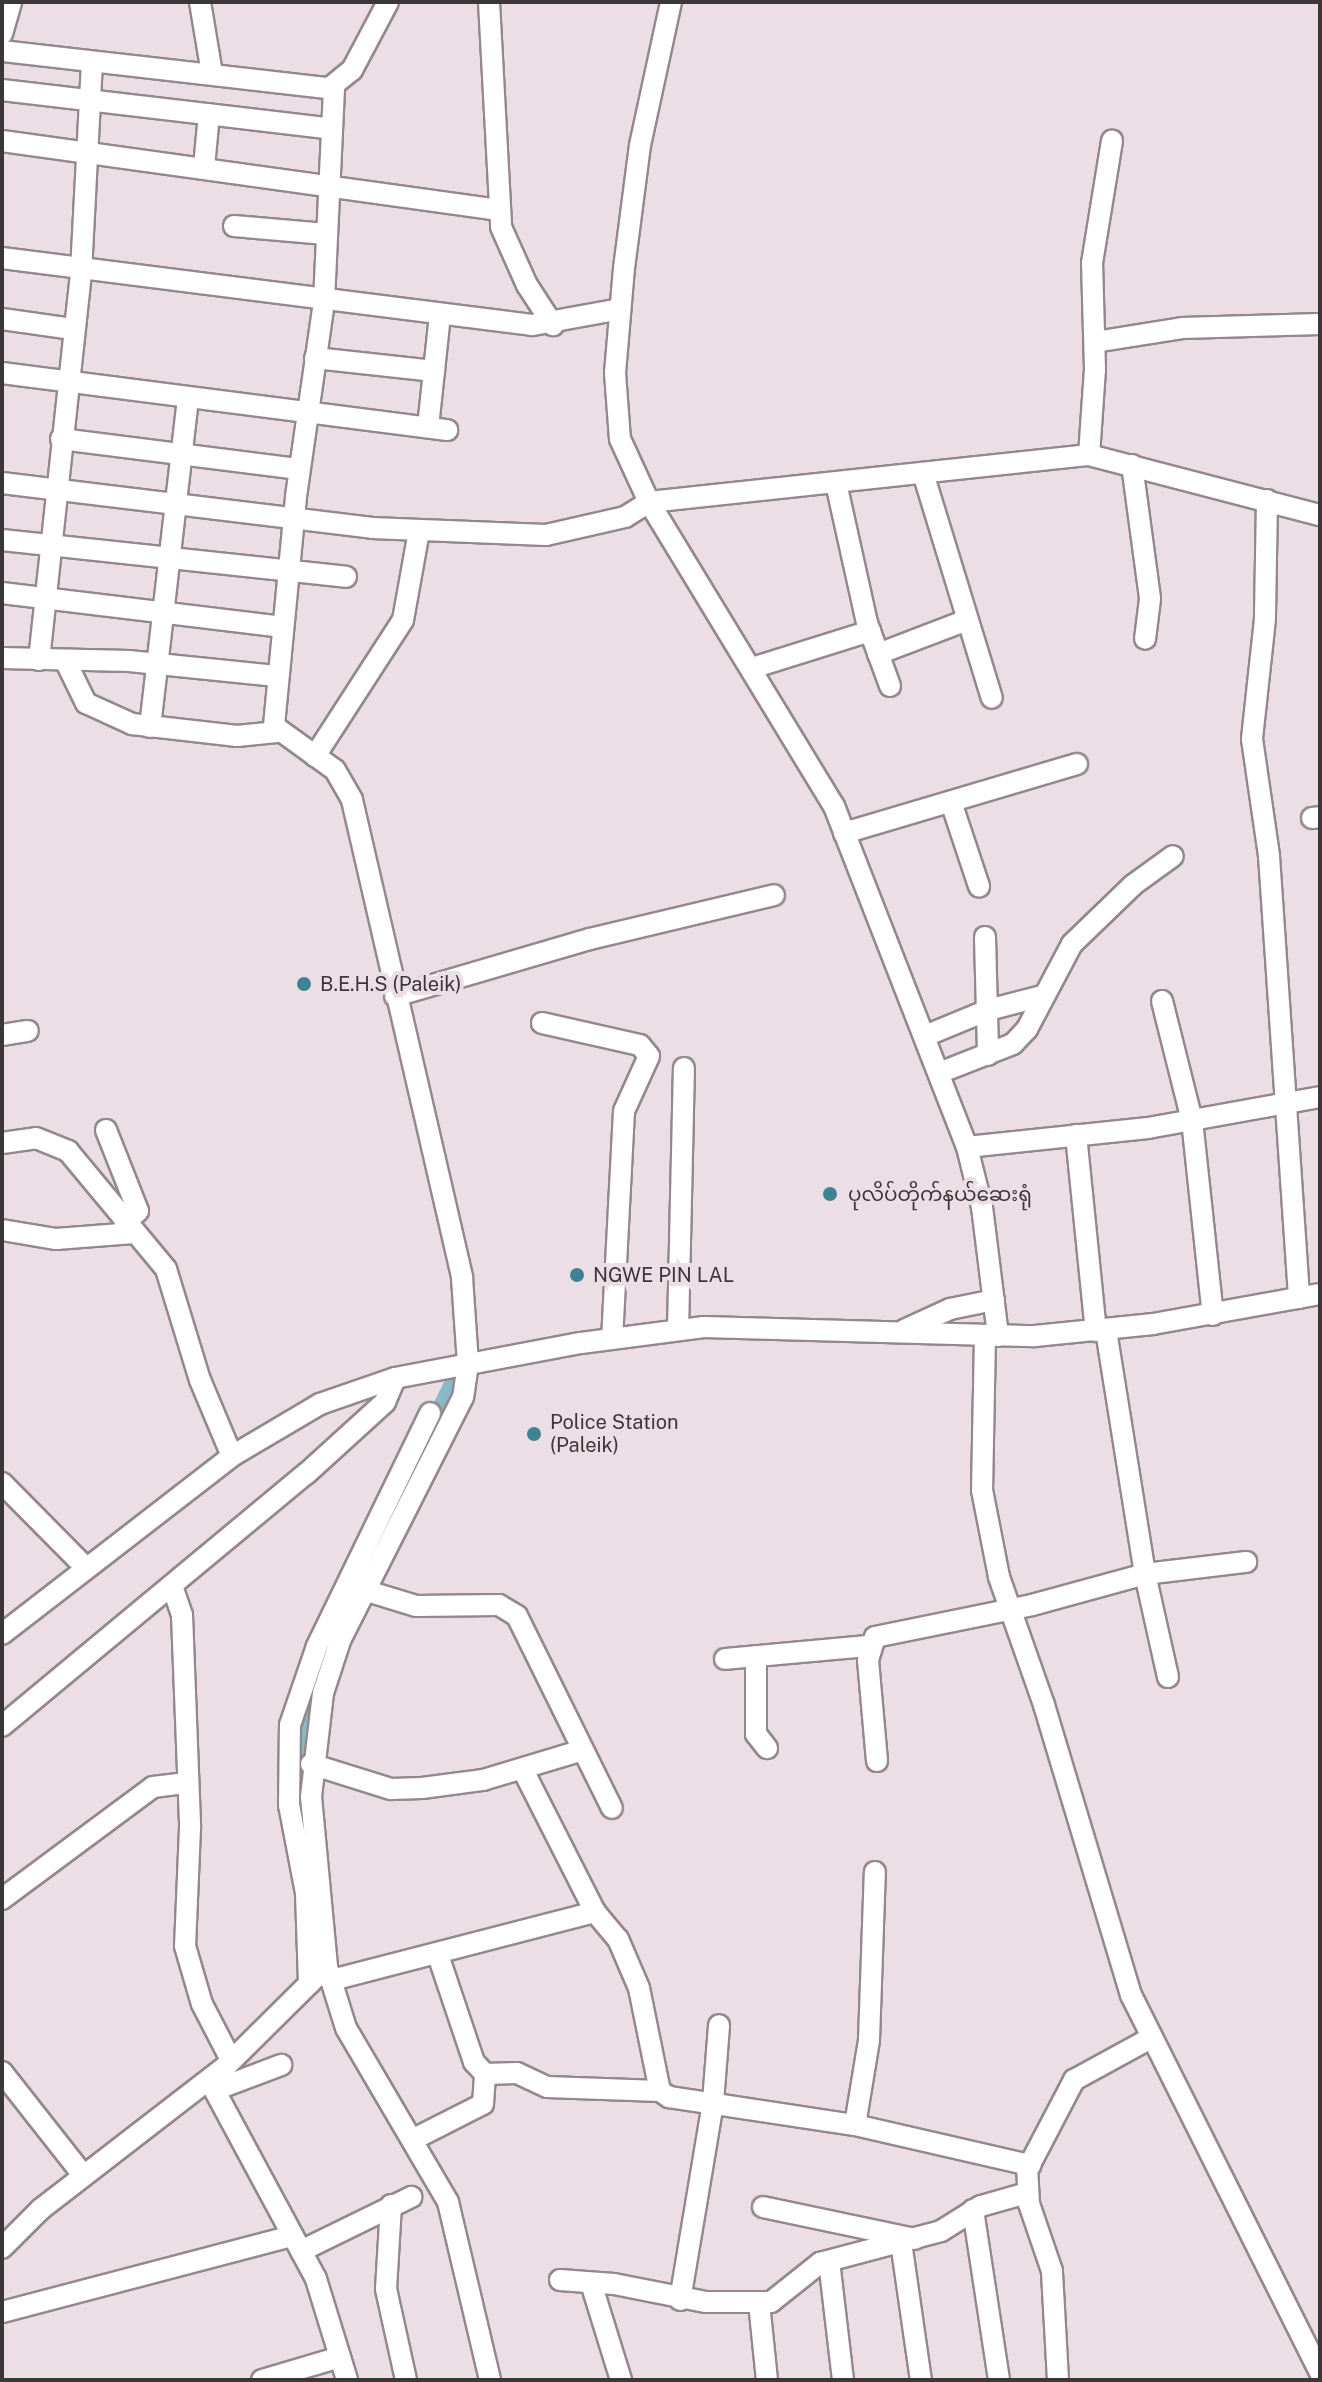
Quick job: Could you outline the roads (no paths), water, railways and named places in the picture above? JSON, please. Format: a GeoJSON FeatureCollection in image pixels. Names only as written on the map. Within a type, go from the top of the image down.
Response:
{"type":"FeatureCollection","features":[{"type":"Feature","properties":{"kind":"street"},"geometry":{"type":"LineString","coordinates":[[2,34],[11,2]]}},
{"type":"Feature","properties":{"kind":"street"},"geometry":{"type":"LineString","coordinates":[[200,2],[212,74]]}},
{"type":"Feature","properties":{"kind":"street"},"geometry":{"type":"LineString","coordinates":[[2,51],[92,64],[332,86],[352,70],[388,2]]}},
{"type":"Feature","properties":{"kind":"street"},"geometry":{"type":"LineString","coordinates":[[489,2],[499,210],[509,248],[553,325]]}},
{"type":"Feature","properties":{"kind":"street"},"geometry":{"type":"LineString","coordinates":[[671,2],[640,145],[620,309],[616,411],[632,472],[823,784],[967,1147],[982,1207],[994,1300],[982,1490],[1007,1609],[1044,1705],[1131,1995],[1149,2039],[1320,2372]]}},
{"type":"Feature","properties":{"kind":"street"},"geometry":{"type":"LineString","coordinates":[[39,660],[72,329],[81,272],[92,64]]}},
{"type":"Feature","properties":{"kind":"street"},"geometry":{"type":"LineString","coordinates":[[277,732],[276,676],[287,572],[324,302],[332,86]]}},
{"type":"Feature","properties":{"kind":"street"},"geometry":{"type":"LineString","coordinates":[[2,90],[332,129]]}},
{"type":"Feature","properties":{"kind":"street"},"geometry":{"type":"LineString","coordinates":[[204,167],[209,114]]}},
{"type":"Feature","properties":{"kind":"street"},"geometry":{"type":"LineString","coordinates":[[2,141],[499,210]]}},
{"type":"Feature","properties":{"kind":"street"},"geometry":{"type":"LineString","coordinates":[[1089,455],[1095,342],[1092,263],[1112,141]]}},
{"type":"Feature","properties":{"kind":"street"},"geometry":{"type":"LineString","coordinates":[[234,226],[326,234]]}},
{"type":"Feature","properties":{"kind":"street"},"geometry":{"type":"LineString","coordinates":[[2,258],[81,272],[324,302],[553,325],[620,309]]}},
{"type":"Feature","properties":{"kind":"street"},"geometry":{"type":"LineString","coordinates":[[2,373],[438,428],[434,371],[440,315]]}},
{"type":"Feature","properties":{"kind":"street"},"geometry":{"type":"LineString","coordinates":[[2,319],[72,329]]}},
{"type":"Feature","properties":{"kind":"street"},"geometry":{"type":"LineString","coordinates":[[1095,342],[1182,328],[1320,324]]}},
{"type":"Feature","properties":{"kind":"street"},"geometry":{"type":"LineString","coordinates":[[315,358],[434,371]]}},
{"type":"Feature","properties":{"kind":"street"},"geometry":{"type":"LineString","coordinates":[[150,727],[188,398]]}},
{"type":"Feature","properties":{"kind":"street"},"geometry":{"type":"LineString","coordinates":[[61,439],[299,469]]}},
{"type":"Feature","properties":{"kind":"street"},"geometry":{"type":"LineString","coordinates":[[2,483],[419,531],[546,535],[625,517],[649,502],[1089,455],[1320,515]]}},
{"type":"Feature","properties":{"kind":"street"},"geometry":{"type":"LineString","coordinates":[[1132,465],[1150,599],[1145,639]]}},
{"type":"Feature","properties":{"kind":"street"},"geometry":{"type":"LineString","coordinates":[[923,473],[992,698]]}},
{"type":"Feature","properties":{"kind":"street"},"geometry":{"type":"LineString","coordinates":[[836,483],[870,631],[890,686]]}},
{"type":"Feature","properties":{"kind":"street"},"geometry":{"type":"LineString","coordinates":[[1267,500],[1265,619],[1251,730],[1257,803],[1269,856],[1299,1298]]}},
{"type":"Feature","properties":{"kind":"street"},"geometry":{"type":"LineString","coordinates":[[315,756],[403,620],[419,531]]}},
{"type":"Feature","properties":{"kind":"street"},"geometry":{"type":"LineString","coordinates":[[2,540],[346,577]]}},
{"type":"Feature","properties":{"kind":"street"},"geometry":{"type":"LineString","coordinates":[[2,593],[281,627]]}},
{"type":"Feature","properties":{"kind":"street"},"geometry":{"type":"LineString","coordinates":[[878,654],[967,620]]}},
{"type":"Feature","properties":{"kind":"street"},"geometry":{"type":"LineString","coordinates":[[752,668],[870,631]]}},
{"type":"Feature","properties":{"kind":"street"},"geometry":{"type":"LineString","coordinates":[[2,658],[157,664],[276,676]]}},
{"type":"Feature","properties":{"kind":"street"},"geometry":{"type":"LineString","coordinates":[[65,660],[86,703],[150,727],[237,736],[277,732],[335,770],[349,792],[462,1278],[468,1363],[463,1397],[336,1652],[302,1810],[306,1893],[320,1978],[448,2202],[490,2380]]}},
{"type":"Feature","properties":{"kind":"street"},"geometry":{"type":"LineString","coordinates":[[844,833],[1077,764]]}},
{"type":"Feature","properties":{"kind":"street"},"geometry":{"type":"LineString","coordinates":[[951,802],[979,886]]}},
{"type":"Feature","properties":{"kind":"street"},"geometry":{"type":"LineString","coordinates":[[939,1073],[1013,1044],[1027,1029],[1042,996],[1061,973],[1072,944],[1133,885],[1173,856]]}},
{"type":"Feature","properties":{"kind":"street"},"geometry":{"type":"LineString","coordinates":[[395,996],[590,939],[774,895]]}},
{"type":"Feature","properties":{"kind":"street"},"geometry":{"type":"LineString","coordinates":[[985,937],[988,1055]]}},
{"type":"Feature","properties":{"kind":"street"},"geometry":{"type":"LineString","coordinates":[[925,1036],[988,1010],[1042,996]]}},
{"type":"Feature","properties":{"kind":"street"},"geometry":{"type":"LineString","coordinates":[[1162,1001],[1192,1120],[1213,1315]]}},
{"type":"Feature","properties":{"kind":"street"},"geometry":{"type":"LineString","coordinates":[[542,1023],[640,1045],[649,1056],[624,1111],[612,1339]]}},
{"type":"Feature","properties":{"kind":"street"},"geometry":{"type":"LineString","coordinates":[[2,1035],[28,1031]]}},
{"type":"Feature","properties":{"kind":"street"},"geometry":{"type":"LineString","coordinates":[[678,1330],[684,1068]]}},
{"type":"Feature","properties":{"kind":"street"},"geometry":{"type":"LineString","coordinates":[[967,1147],[1192,1120],[1320,1097]]}},
{"type":"Feature","properties":{"kind":"street"},"geometry":{"type":"LineString","coordinates":[[106,1130],[132,1222]]}},
{"type":"Feature","properties":{"kind":"street"},"geometry":{"type":"LineString","coordinates":[[1076,1135],[1101,1330],[1145,1574],[1168,1677]]}},
{"type":"Feature","properties":{"kind":"street"},"geometry":{"type":"LineString","coordinates":[[2,1143],[36,1138],[68,1151],[132,1222],[161,1263],[232,1456]]}},
{"type":"Feature","properties":{"kind":"street"},"geometry":{"type":"LineString","coordinates":[[2,1230],[56,1239],[132,1222]]}},
{"type":"Feature","properties":{"kind":"street"},"geometry":{"type":"LineString","coordinates":[[2,1634],[232,1456],[320,1404],[395,1378],[468,1363],[678,1330],[778,1325],[991,1336],[1101,1330],[1213,1315],[1320,1294]]}},
{"type":"Feature","properties":{"kind":"street"},"geometry":{"type":"LineString","coordinates":[[901,1331],[950,1309],[994,1300]]}},
{"type":"Feature","properties":{"kind":"street"},"geometry":{"type":"LineString","coordinates":[[2,1726],[172,1586],[385,1402],[395,1378]]}},
{"type":"Feature","properties":{"kind":"street"},"geometry":{"type":"LineString","coordinates":[[320,1978],[290,1725],[300,1692],[430,1413]]}},
{"type":"Feature","properties":{"kind":"street"},"geometry":{"type":"LineString","coordinates":[[2,1483],[85,1567]]}},
{"type":"Feature","properties":{"kind":"street"},"geometry":{"type":"LineString","coordinates":[[725,1659],[868,1646],[895,1629],[1007,1609],[1145,1574],[1246,1562]]}},
{"type":"Feature","properties":{"kind":"street"},"geometry":{"type":"LineString","coordinates":[[172,1586],[182,1615],[187,1783],[184,1929],[189,1969],[230,2058]]}},
{"type":"Feature","properties":{"kind":"street"},"geometry":{"type":"LineString","coordinates":[[367,1591],[416,1606],[508,1608],[539,1655],[612,1808]]}},
{"type":"Feature","properties":{"kind":"street"},"geometry":{"type":"LineString","coordinates":[[868,1646],[877,1761]]}},
{"type":"Feature","properties":{"kind":"street"},"geometry":{"type":"LineString","coordinates":[[756,1656],[756,1734],[767,1748]]}},
{"type":"Feature","properties":{"kind":"street"},"geometry":{"type":"LineString","coordinates":[[311,1764],[391,1789],[452,1786],[523,1770],[583,1750]]}},
{"type":"Feature","properties":{"kind":"street"},"geometry":{"type":"LineString","coordinates":[[523,1770],[595,1912],[618,1939],[643,1998],[660,2091]]}},
{"type":"Feature","properties":{"kind":"street"},"geometry":{"type":"LineString","coordinates":[[2,1899],[153,1787],[187,1783]]}},
{"type":"Feature","properties":{"kind":"street"},"geometry":{"type":"LineString","coordinates":[[855,2125],[870,2025],[875,1872]]}},
{"type":"Feature","properties":{"kind":"street"},"geometry":{"type":"LineString","coordinates":[[212,2085],[230,2058],[320,1978],[438,1955],[595,1912]]}},
{"type":"Feature","properties":{"kind":"street"},"geometry":{"type":"LineString","coordinates":[[414,2139],[483,2104],[485,2074],[474,2062],[438,1955]]}},
{"type":"Feature","properties":{"kind":"street"},"geometry":{"type":"LineString","coordinates":[[680,2300],[713,2102],[719,2025]]}},
{"type":"Feature","properties":{"kind":"street"},"geometry":{"type":"LineString","coordinates":[[1058,2380],[1052,2271],[1027,2193],[1030,2165],[1074,2080],[1149,2039]]}},
{"type":"Feature","properties":{"kind":"street"},"geometry":{"type":"LineString","coordinates":[[2,2248],[83,2175],[212,2085],[281,2065]]}},
{"type":"Feature","properties":{"kind":"street"},"geometry":{"type":"LineString","coordinates":[[485,2074],[517,2073],[547,2087],[660,2091],[669,2097],[855,2125],[1030,2165]]}},
{"type":"Feature","properties":{"kind":"street"},"geometry":{"type":"LineString","coordinates":[[5,2083],[83,2175]]}},
{"type":"Feature","properties":{"kind":"street"},"geometry":{"type":"LineString","coordinates":[[212,2085],[316,2279],[347,2380]]}},
{"type":"Feature","properties":{"kind":"street"},"geometry":{"type":"LineString","coordinates":[[560,2280],[680,2300],[759,2303],[782,2297],[812,2268],[829,2261],[941,2231],[973,2210],[1027,2193]]}},
{"type":"Feature","properties":{"kind":"street"},"geometry":{"type":"LineString","coordinates":[[2,2312],[296,2243],[411,2197]]}},
{"type":"Feature","properties":{"kind":"street"},"geometry":{"type":"LineString","coordinates":[[391,2205],[386,2289],[406,2380]]}},
{"type":"Feature","properties":{"kind":"street"},"geometry":{"type":"LineString","coordinates":[[763,2207],[908,2241]]}},
{"type":"Feature","properties":{"kind":"street"},"geometry":{"type":"LineString","coordinates":[[973,2210],[999,2380]]}},
{"type":"Feature","properties":{"kind":"street"},"geometry":{"type":"LineString","coordinates":[[908,2241],[921,2380]]}},
{"type":"Feature","properties":{"kind":"street"},"geometry":{"type":"LineString","coordinates":[[829,2261],[843,2380]]}},
{"type":"Feature","properties":{"kind":"street"},"geometry":{"type":"LineString","coordinates":[[591,2283],[621,2380]]}},
{"type":"Feature","properties":{"kind":"street"},"geometry":{"type":"LineString","coordinates":[[759,2303],[767,2380]]}},
{"type":"Feature","properties":{"kind":"street"},"geometry":{"type":"LineString","coordinates":[[262,2380],[340,2357]]}},
{"type":"Feature","properties":{"kind":"waterway"},"geometry":{"type":"LineString","coordinates":[[430,1429],[451,1386]]}},
{"type":"Feature","properties":{"kind":"waterway"},"geometry":{"type":"LineString","coordinates":[[304,1775],[312,1711]]}},
{"type":"Feature","properties":{"kind":"place","name":"B.E.H.S (Paleik)"},"geometry":{"type":"Point","coordinates":[304,984]}},
{"type":"Feature","properties":{"kind":"place","name":"ပုလိပ်တိုက်နယ်ဆေးရုံ"},"geometry":{"type":"Point","coordinates":[830,1194]}},
{"type":"Feature","properties":{"kind":"place","name":"NGWE PIN LAL"},"geometry":{"type":"Point","coordinates":[577,1275]}},
{"type":"Feature","properties":{"kind":"place","name":"Police Station (Paleik)"},"geometry":{"type":"Point","coordinates":[534,1434]}}]}
